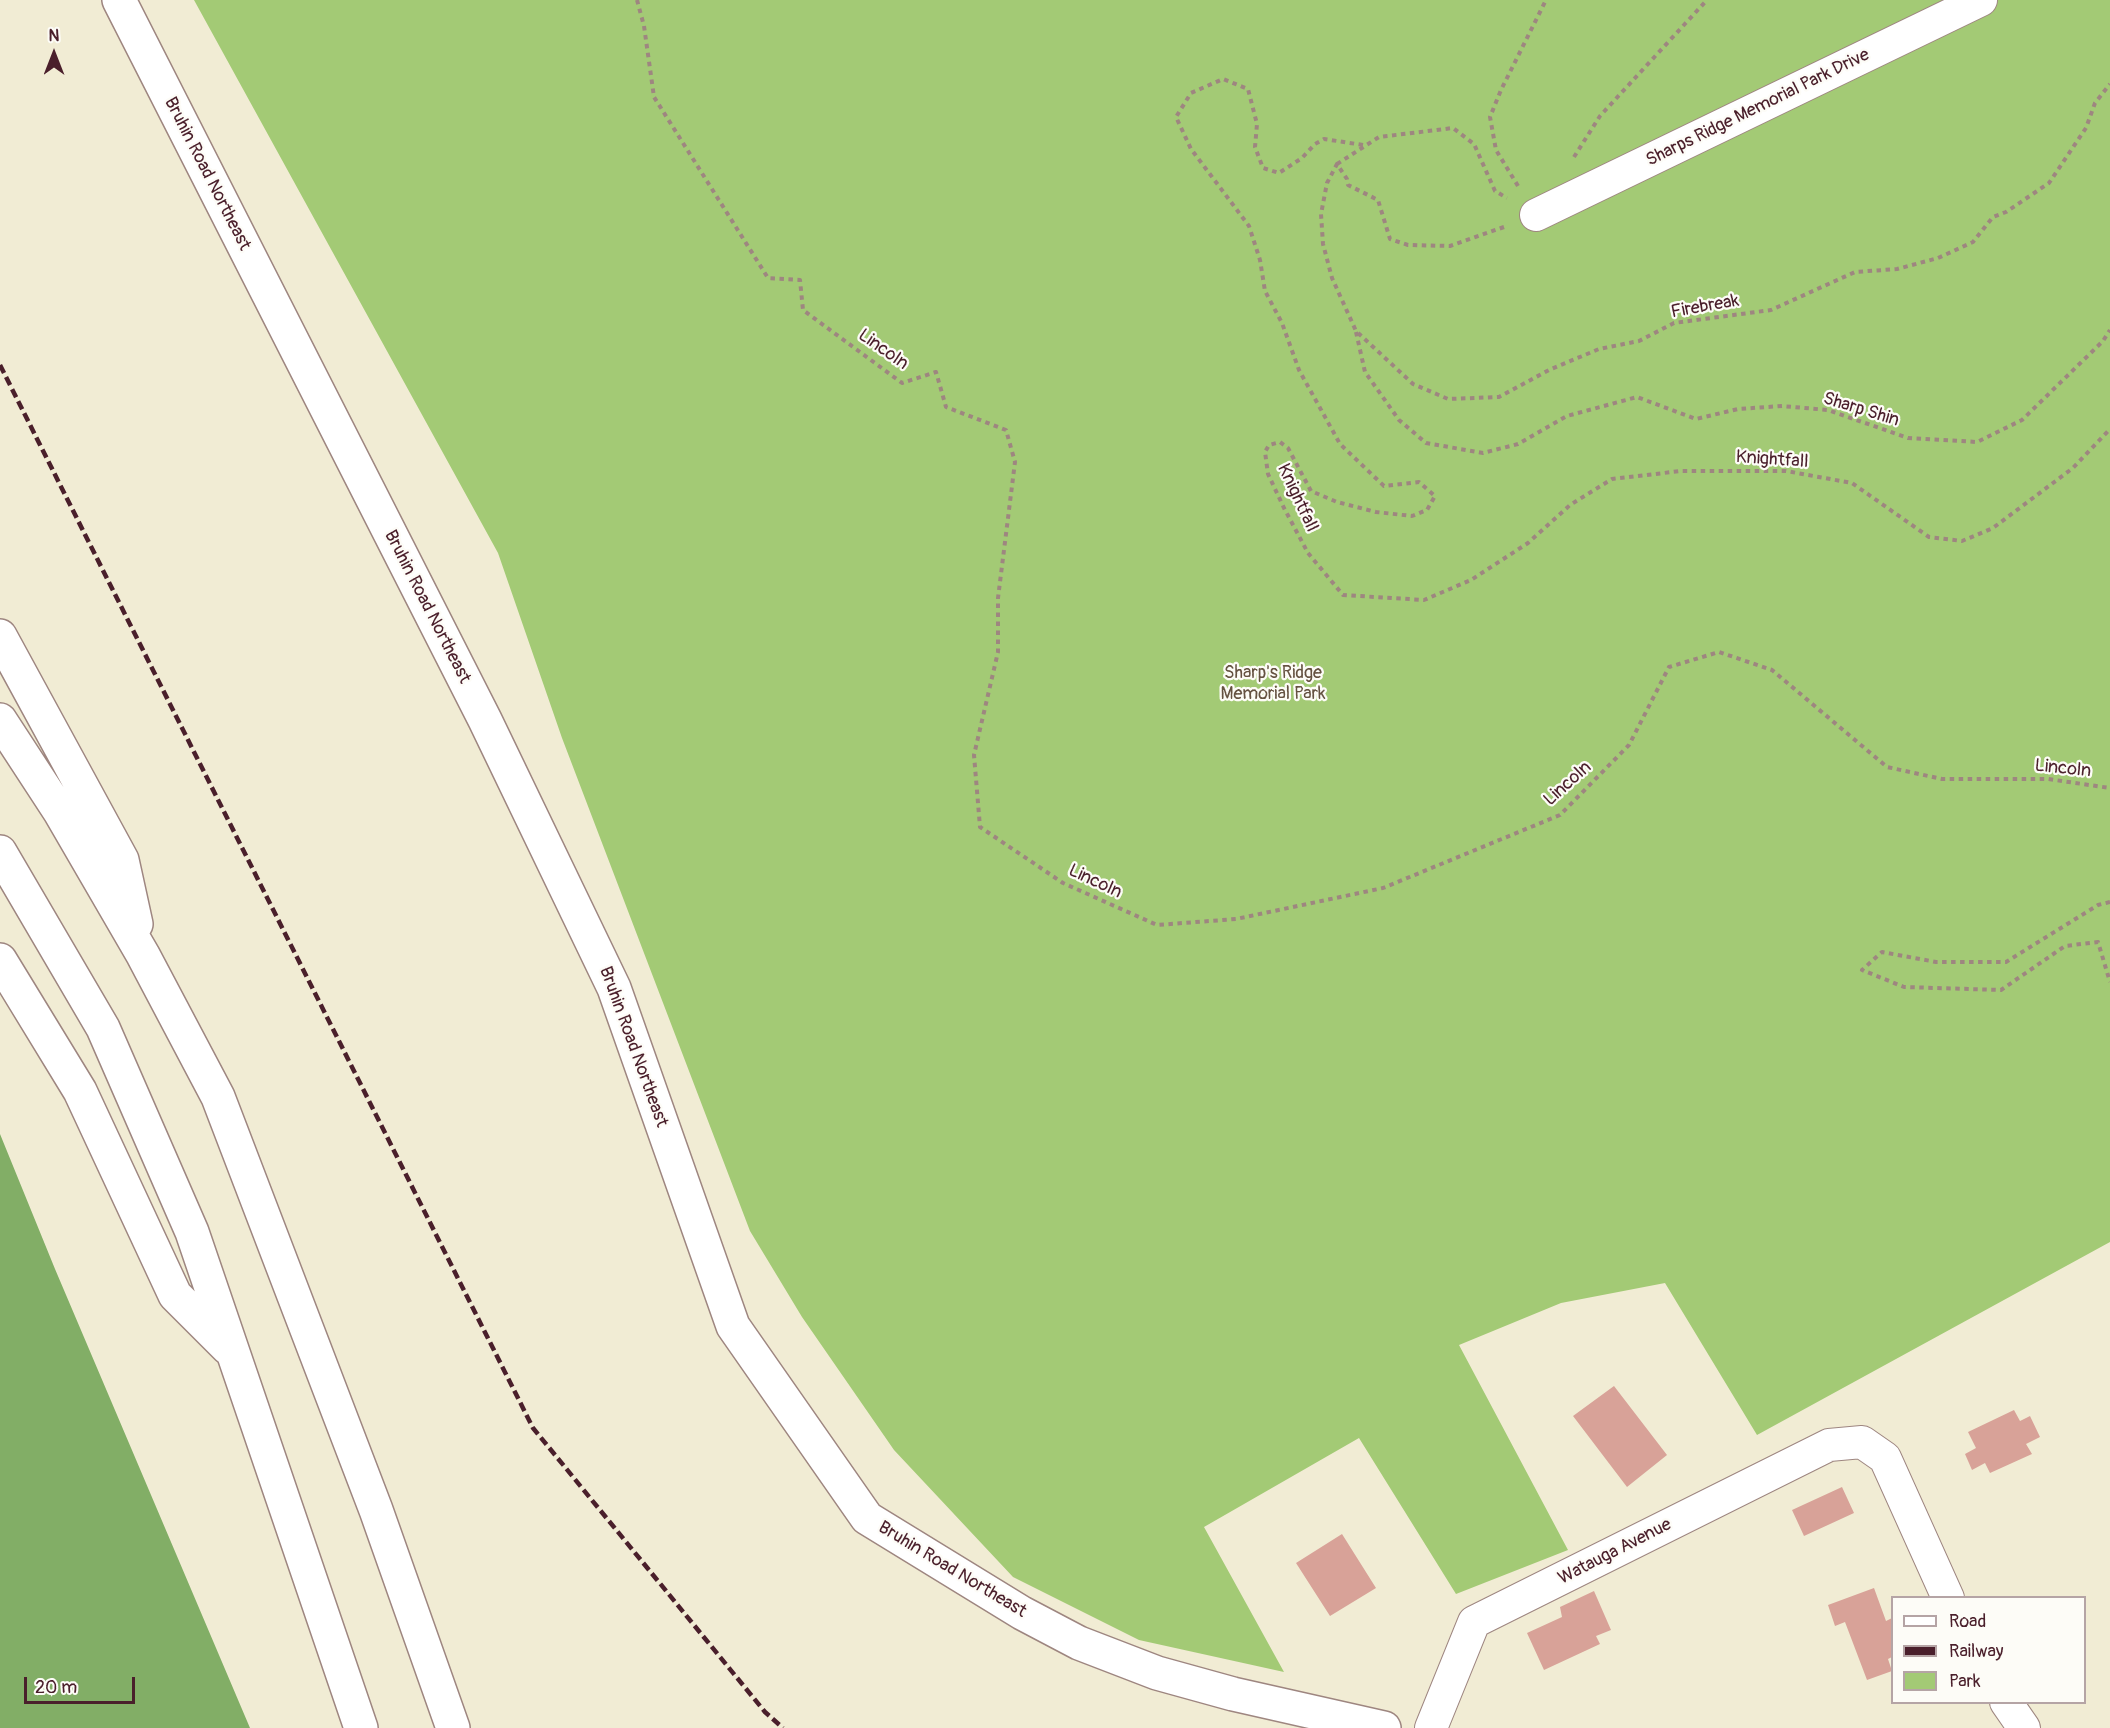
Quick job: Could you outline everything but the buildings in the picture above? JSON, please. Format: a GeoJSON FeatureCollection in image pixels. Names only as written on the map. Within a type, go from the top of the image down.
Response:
{"type":"FeatureCollection","features":[{"type":"Feature","properties":{"kind":"main road","name":"Bruhin Road Northeast"},"geometry":{"type":"LineString","coordinates":[[119,0],[485,720],[614,988],[733,1326],[867,1518],[1022,1614],[1079,1643],[1157,1673],[1233,1694],[1384,1728]]}},
{"type":"Feature","properties":{"kind":"main road"},"geometry":{"type":"LineString","coordinates":[[0,636],[122,860],[143,955]]}},
{"type":"Feature","properties":{"kind":"main road"},"geometry":{"type":"LineString","coordinates":[[0,720],[60,812],[143,955],[218,1097],[376,1510],[453,1728]]}},
{"type":"Feature","properties":{"kind":"main road"},"geometry":{"type":"LineString","coordinates":[[0,852],[103,1028],[192,1232],[361,1728]]}},
{"type":"Feature","properties":{"kind":"main road"},"geometry":{"type":"LineString","coordinates":[[0,960],[80,1091],[175,1295],[236,1356]]}},
{"type":"Feature","properties":{"kind":"street","name":"Sharps Ridge Memorial Park Drive"},"geometry":{"type":"LineString","coordinates":[[1536,215],[1981,0]]}},
{"type":"Feature","properties":{"kind":"street","name":"Watauga Avenue"},"geometry":{"type":"LineString","coordinates":[[1431,1728],[1474,1622],[1829,1445],[1862,1442],[1885,1458],[1947,1596]]}},
{"type":"Feature","properties":{"kind":"street"},"geometry":{"type":"LineString","coordinates":[[2007,1704],[2024,1728]]}},
{"type":"Feature","properties":{"kind":"path","name":"Lincoln"},"geometry":{"type":"LineString","coordinates":[[637,0],[644,26],[654,97],[768,278],[800,280],[803,310],[902,383],[936,372],[946,407],[1006,430],[1015,462],[998,598],[998,652],[974,755],[980,827],[1063,884],[1157,925],[1236,919],[1383,888],[1560,815],[1629,745],[1669,667],[1719,652],[1772,670],[1887,767],[1942,778],[2048,778],[2110,788]]}},
{"type":"Feature","properties":{"kind":"path"},"geometry":{"type":"LineString","coordinates":[[1536,215],[1496,150],[1490,117],[1546,0]]}},
{"type":"Feature","properties":{"kind":"path"},"geometry":{"type":"LineString","coordinates":[[1568,166],[1600,116],[1707,0]]}},
{"type":"Feature","properties":{"kind":"path","name":"Knightfall"},"geometry":{"type":"LineString","coordinates":[[1363,145],[1324,139],[1315,144],[1302,158],[1279,173],[1263,168],[1255,147],[1257,124],[1248,89],[1223,79],[1191,93],[1176,117],[1191,149],[1249,226],[1260,260],[1265,291],[1282,323],[1299,370],[1340,444],[1384,486],[1419,482],[1435,496],[1427,510],[1412,516],[1376,512],[1337,502],[1311,491],[1288,448],[1280,442],[1269,445],[1265,452],[1268,474],[1284,508],[1308,553],[1343,595],[1424,600],[1472,580],[1528,543],[1570,505],[1612,479],[1681,471],[1786,471],[1852,483],[1929,537],[1962,541],[1993,528],[2073,468],[2110,429]]}},
{"type":"Feature","properties":{"kind":"path","name":"Firebreak"},"geometry":{"type":"LineString","coordinates":[[1337,164],[1327,183],[1323,204],[1323,244],[1332,278],[1356,331],[1413,384],[1448,399],[1498,397],[1549,370],[1599,349],[1639,341],[1674,323],[1771,310],[1855,272],[1896,269],[1938,258],[1973,242],[1993,217],[2006,212],[2049,183],[2086,128],[2095,103],[2110,84]]}},
{"type":"Feature","properties":{"kind":"path"},"geometry":{"type":"LineString","coordinates":[[1453,128],[1474,144],[1494,190],[1536,215],[1450,246],[1408,245],[1390,239],[1378,200],[1348,185],[1347,179],[1337,164],[1363,145],[1379,137],[1453,128]]}},
{"type":"Feature","properties":{"kind":"path","name":"Sharp Shin"},"geometry":{"type":"LineString","coordinates":[[1356,331],[1365,372],[1399,420],[1426,443],[1483,453],[1518,444],[1567,416],[1637,398],[1696,419],[1738,409],[1793,407],[1828,410],[1908,438],[1977,442],[2022,420],[2103,341],[2110,330]]}},
{"type":"Feature","properties":{"kind":"path"},"geometry":{"type":"LineString","coordinates":[[2110,902],[2098,905],[2006,962],[1936,962],[1882,952],[1862,970],[1904,987],[2001,990],[2065,946],[2098,942],[2110,982]]}},
{"type":"Feature","properties":{"kind":"green space","name":"Sharp's Ridge Memorial Park"},"geometry":{"type":"Polygon","coordinates":[[[194,0],[2110,0],[2110,1242],[1757,1435],[1665,1283],[1561,1303],[1459,1345],[1568,1550],[1456,1594],[1359,1438],[1204,1527],[1284,1672],[1139,1640],[1013,1577],[894,1450],[802,1317],[750,1231],[562,738],[498,553],[194,0]]]}},
{"type":"Feature","properties":{"kind":"green space"},"geometry":{"type":"Polygon","coordinates":[[[0,1134],[55,1269],[250,1728],[0,1728],[0,1134]]]}},
{"type":"Feature","properties":{"kind":"railway"},"geometry":{"type":"LineString","coordinates":[[0,365],[533,1428],[765,1712],[783,1728]]}}]}
